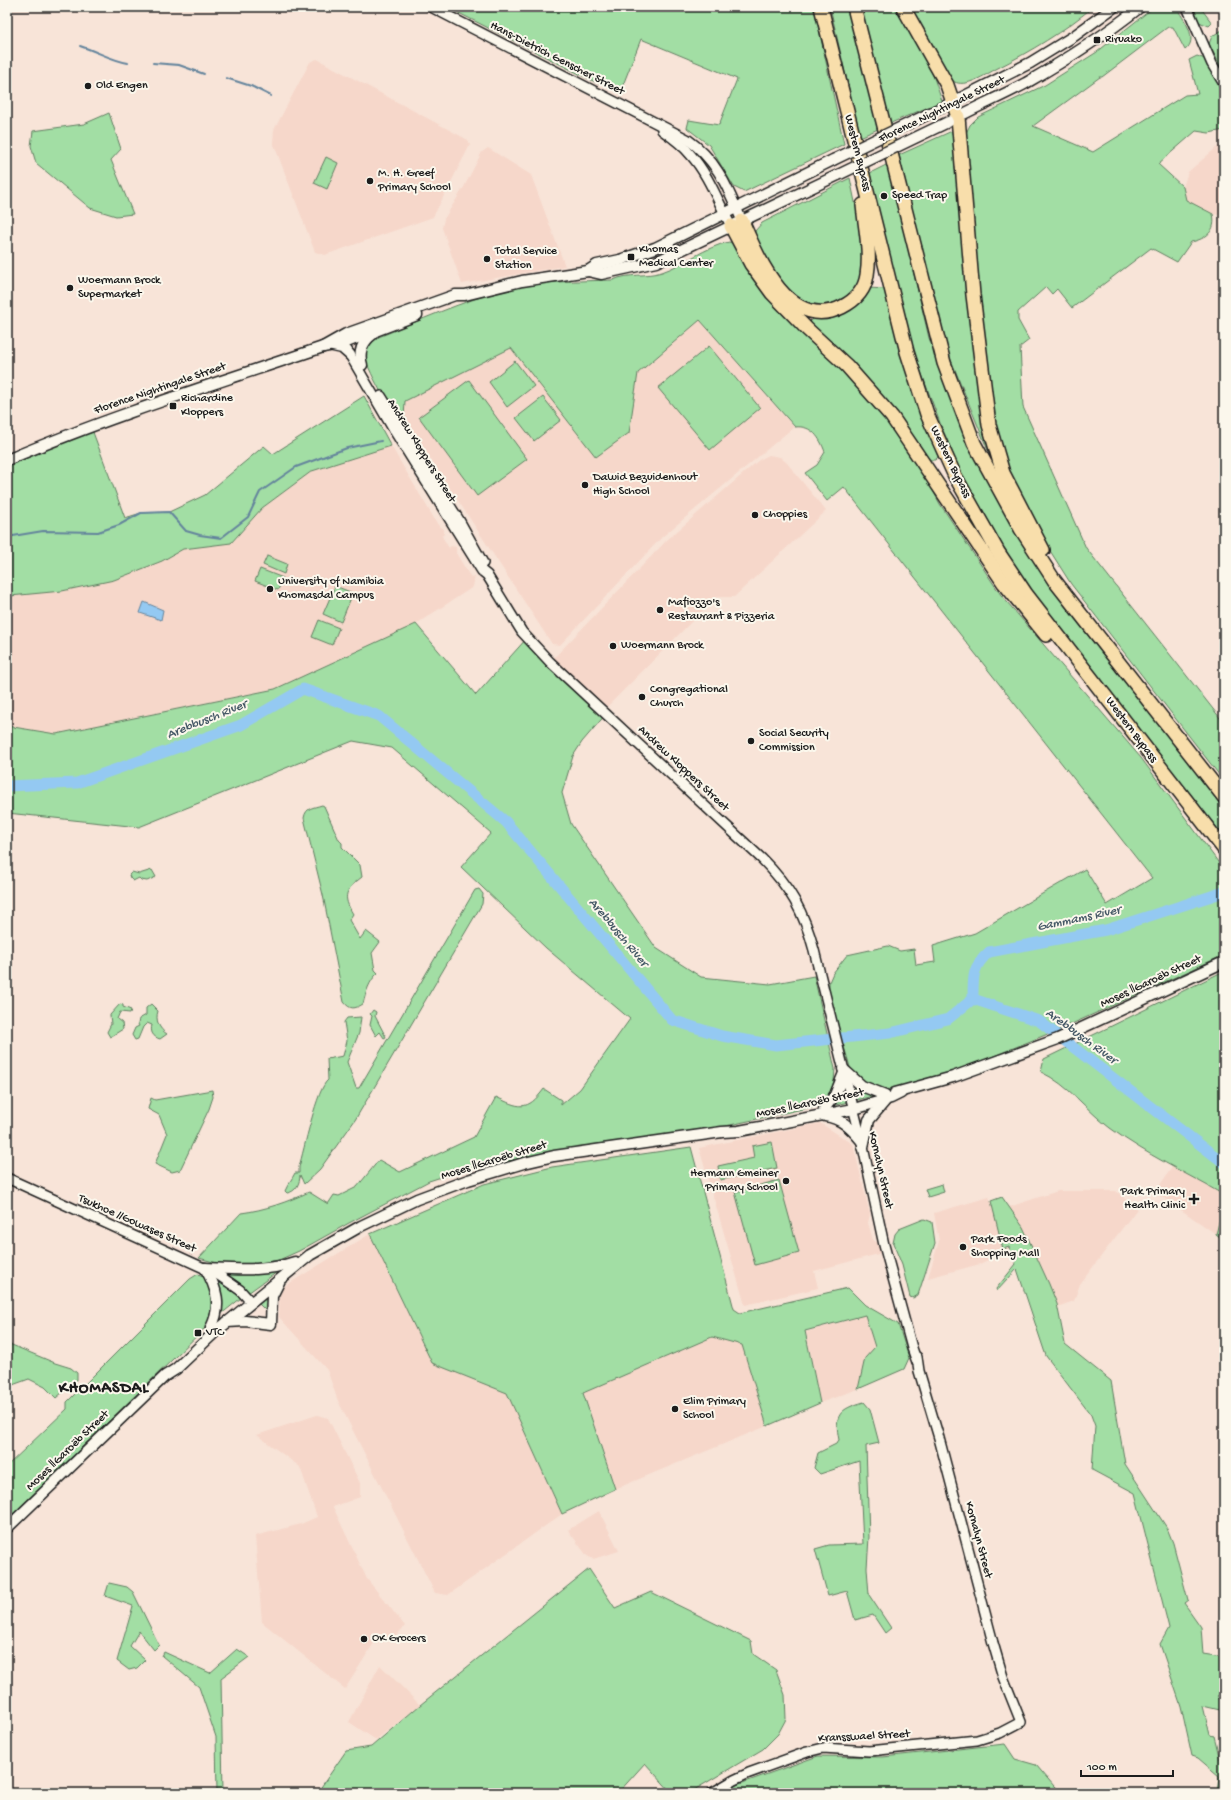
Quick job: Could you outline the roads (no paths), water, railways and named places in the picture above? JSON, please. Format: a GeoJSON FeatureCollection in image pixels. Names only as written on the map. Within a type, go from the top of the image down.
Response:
{"type":"FeatureCollection","features":[{"type":"Feature","properties":{"kind":"highway","name":"Western Bypass"},"geometry":{"type":"LineString","coordinates":[[820,7],[907,352],[927,414],[954,476],[998,552],[1026,594],[1224,848]]}},
{"type":"Feature","properties":{"kind":"highway"},"geometry":{"type":"LineString","coordinates":[[854,7],[944,363],[974,443],[1021,529],[1054,580],[1224,797]]}},
{"type":"Feature","properties":{"kind":"highway"},"geometry":{"type":"LineString","coordinates":[[903,7],[947,85],[949,104],[953,119],[989,425],[1003,473],[1043,550],[1106,645]]}},
{"type":"Feature","properties":{"kind":"highway"},"geometry":{"type":"LineString","coordinates":[[736,224],[770,277],[785,296],[800,308],[812,311],[833,311],[850,303],[863,289],[869,259],[857,156]]}},
{"type":"Feature","properties":{"kind":"highway"},"geometry":{"type":"LineString","coordinates":[[736,224],[751,264],[766,286],[807,329],[847,366],[892,417],[1004,583],[1025,610],[1126,724]]}},
{"type":"Feature","properties":{"kind":"main road","name":"Florence Nightingale Street"},"geometry":{"type":"LineString","coordinates":[[7,460],[42,445],[134,412],[327,347],[345,338],[455,295],[464,295],[522,281],[588,271],[597,266],[655,248],[1030,63],[1074,36],[1114,7]]}},
{"type":"Feature","properties":{"kind":"main road","name":"Florence Nightingale Street"},"geometry":{"type":"LineString","coordinates":[[588,271],[601,274],[656,262],[736,224],[1025,83],[1097,40],[1140,7]]}},
{"type":"Feature","properties":{"kind":"main road","name":"Florence Nightingale Street"},"geometry":{"type":"LineString","coordinates":[[345,338],[383,328],[457,300],[464,295]]}},
{"type":"Feature","properties":{"kind":"main road"},"geometry":{"type":"LineString","coordinates":[[362,365],[361,352],[363,343],[367,338],[383,328]]}},
{"type":"Feature","properties":{"kind":"main road"},"geometry":{"type":"LineString","coordinates":[[327,347],[342,348],[350,355]]}},
{"type":"Feature","properties":{"kind":"main road","name":"Moses ǁGaroëb Street"},"geometry":{"type":"LineString","coordinates":[[7,1528],[165,1376],[176,1369],[249,1300],[295,1262],[340,1237],[394,1210],[445,1188],[474,1178],[554,1156],[722,1132],[739,1131],[822,1112],[853,1107],[885,1098],[999,1062],[1058,1039],[1224,962]]}},
{"type":"Feature","properties":{"kind":"main road"},"geometry":{"type":"LineString","coordinates":[[844,1071],[862,1086],[885,1098],[869,1120],[862,1143],[853,1130],[843,1122],[822,1112],[835,1095],[844,1071]]}},
{"type":"Feature","properties":{"kind":"main road","name":"Moses ǁGaroëb Street"},"geometry":{"type":"LineString","coordinates":[[165,1376],[172,1365],[211,1328],[281,1278],[310,1255]]}},
{"type":"Feature","properties":{"kind":"main road"},"geometry":{"type":"LineString","coordinates":[[205,1268],[238,1270],[258,1269],[295,1262]]}},
{"type":"Feature","properties":{"kind":"main road"},"geometry":{"type":"LineString","coordinates":[[205,1268],[216,1288],[218,1299],[215,1320],[211,1328]]}},
{"type":"Feature","properties":{"kind":"main road"},"geometry":{"type":"LineString","coordinates":[[226,1323],[232,1321],[245,1321],[271,1324],[272,1296],[281,1278]]}},
{"type":"Feature","properties":{"kind":"street","name":"Hans-Dietrich Genscher Street"},"geometry":{"type":"LineString","coordinates":[[431,7],[650,121],[673,131],[703,151],[718,170],[736,208],[736,224]]}},
{"type":"Feature","properties":{"kind":"street"},"geometry":{"type":"LineString","coordinates":[[1187,7],[1212,64],[1224,84]]}},
{"type":"Feature","properties":{"kind":"street","name":"Hans-Dietrich Genscher Street"},"geometry":{"type":"LineString","coordinates":[[650,121],[690,153],[706,175],[724,214],[736,224]]}},
{"type":"Feature","properties":{"kind":"street","name":"Andrew Kloppers Street"},"geometry":{"type":"LineString","coordinates":[[345,338],[350,355],[406,452],[482,571],[487,575]]}},
{"type":"Feature","properties":{"kind":"street","name":"Andrew Kloppers Street"},"geometry":{"type":"LineString","coordinates":[[345,338],[465,530],[486,570],[487,575],[522,632],[531,643],[741,838],[781,879],[796,902],[804,918],[844,1071]]}},
{"type":"Feature","properties":{"kind":"street"},"geometry":{"type":"LineString","coordinates":[[844,1071],[853,1107]]}},
{"type":"Feature","properties":{"kind":"street","name":"Kornalyn Street"},"geometry":{"type":"LineString","coordinates":[[853,1107],[884,1237],[888,1245],[913,1338],[917,1362],[993,1643],[1003,1677],[1021,1722]]}},
{"type":"Feature","properties":{"kind":"street","name":"Tsukhoe //Gowases Street"},"geometry":{"type":"LineString","coordinates":[[7,1178],[205,1268],[224,1279],[249,1300]]}},
{"type":"Feature","properties":{"kind":"street","name":"Kransswael Street"},"geometry":{"type":"LineString","coordinates":[[712,1793],[749,1773],[807,1752],[823,1748],[869,1751],[977,1740],[1000,1734],[1021,1722]]}},
{"type":"Feature","properties":{"kind":"water"},"geometry":{"type":"Polygon","coordinates":[[[144,602],[163,610],[161,620],[140,613],[144,602]]]}},
{"type":"Feature","properties":{"kind":"waterway"},"geometry":{"type":"LineString","coordinates":[[80,46],[128,63]]}},
{"type":"Feature","properties":{"kind":"waterway"},"geometry":{"type":"LineString","coordinates":[[153,63],[179,65],[204,74]]}},
{"type":"Feature","properties":{"kind":"waterway"},"geometry":{"type":"LineString","coordinates":[[226,78],[251,86],[271,96]]}},
{"type":"Feature","properties":{"kind":"waterway"},"geometry":{"type":"LineString","coordinates":[[7,537],[43,531],[98,532],[119,525],[141,513],[169,512],[186,531],[221,538],[248,517],[260,492],[296,467],[347,448],[381,441]]}},
{"type":"Feature","properties":{"kind":"waterway","name":"Arebbusch River"},"geometry":{"type":"LineString","coordinates":[[7,786],[77,783],[241,725],[303,689],[379,716],[506,822],[672,1020],[722,1036],[776,1045],[890,1033],[948,1019],[973,999],[1039,1021],[1224,1163]]}},
{"type":"Feature","properties":{"kind":"waterway","name":"Gammams River"},"geometry":{"type":"LineString","coordinates":[[973,999],[973,984],[976,968],[983,957],[989,952],[1106,930],[1224,892]]}},
{"type":"Feature","properties":{"kind":"place","name":"Riruako"},"geometry":{"type":"Point","coordinates":[1097,40]}},
{"type":"Feature","properties":{"kind":"place","name":"Old Engen"},"geometry":{"type":"Point","coordinates":[88,86]}},
{"type":"Feature","properties":{"kind":"place","name":"M. H. Greef Primary School"},"geometry":{"type":"Point","coordinates":[370,181]}},
{"type":"Feature","properties":{"kind":"place","name":"Speed Trap"},"geometry":{"type":"Point","coordinates":[884,196]}},
{"type":"Feature","properties":{"kind":"place","name":"Khomas Medical Center"},"geometry":{"type":"Point","coordinates":[631,257]}},
{"type":"Feature","properties":{"kind":"place","name":"Total Service Station"},"geometry":{"type":"Point","coordinates":[487,259]}},
{"type":"Feature","properties":{"kind":"place","name":"Woermann Brock Supermarket"},"geometry":{"type":"Point","coordinates":[70,288]}},
{"type":"Feature","properties":{"kind":"place","name":"Richardine Kloppers"},"geometry":{"type":"Point","coordinates":[173,406]}},
{"type":"Feature","properties":{"kind":"place","name":"Dawid Bezuidenhout High School"},"geometry":{"type":"Point","coordinates":[585,485]}},
{"type":"Feature","properties":{"kind":"place","name":"Choppies"},"geometry":{"type":"Point","coordinates":[755,515]}},
{"type":"Feature","properties":{"kind":"place","name":"University of Namibia Khomasdal Campus"},"geometry":{"type":"Point","coordinates":[270,589]}},
{"type":"Feature","properties":{"kind":"place","name":"Mafiozzo's Restaurant & Pizzeria"},"geometry":{"type":"Point","coordinates":[660,610]}},
{"type":"Feature","properties":{"kind":"place","name":"Woermann Brock"},"geometry":{"type":"Point","coordinates":[613,646]}},
{"type":"Feature","properties":{"kind":"place","name":"Congregational Church"},"geometry":{"type":"Point","coordinates":[642,697]}},
{"type":"Feature","properties":{"kind":"place","name":"Social Security Commission"},"geometry":{"type":"Point","coordinates":[751,741]}},
{"type":"Feature","properties":{"kind":"place","name":"Hermann Gmeiner Primary School"},"geometry":{"type":"Point","coordinates":[786,1181]}},
{"type":"Feature","properties":{"kind":"place","name":"Park Primary Health Clinic"},"geometry":{"type":"Point","coordinates":[1194,1199]}},
{"type":"Feature","properties":{"kind":"place","name":"Park Foods Shopping Mall"},"geometry":{"type":"Point","coordinates":[963,1247]}},
{"type":"Feature","properties":{"kind":"place","name":"VTC"},"geometry":{"type":"Point","coordinates":[198,1333]}},
{"type":"Feature","properties":{"kind":"place","name":"Elim Primary School"},"geometry":{"type":"Point","coordinates":[675,1409]}},
{"type":"Feature","properties":{"kind":"place","name":"OK Grocers"},"geometry":{"type":"Point","coordinates":[364,1639]}},
{"type":"Feature","properties":{"kind":"district","name":"KHOMASDAL"},"geometry":{"type":"Point","coordinates":[104,1389]}}]}
